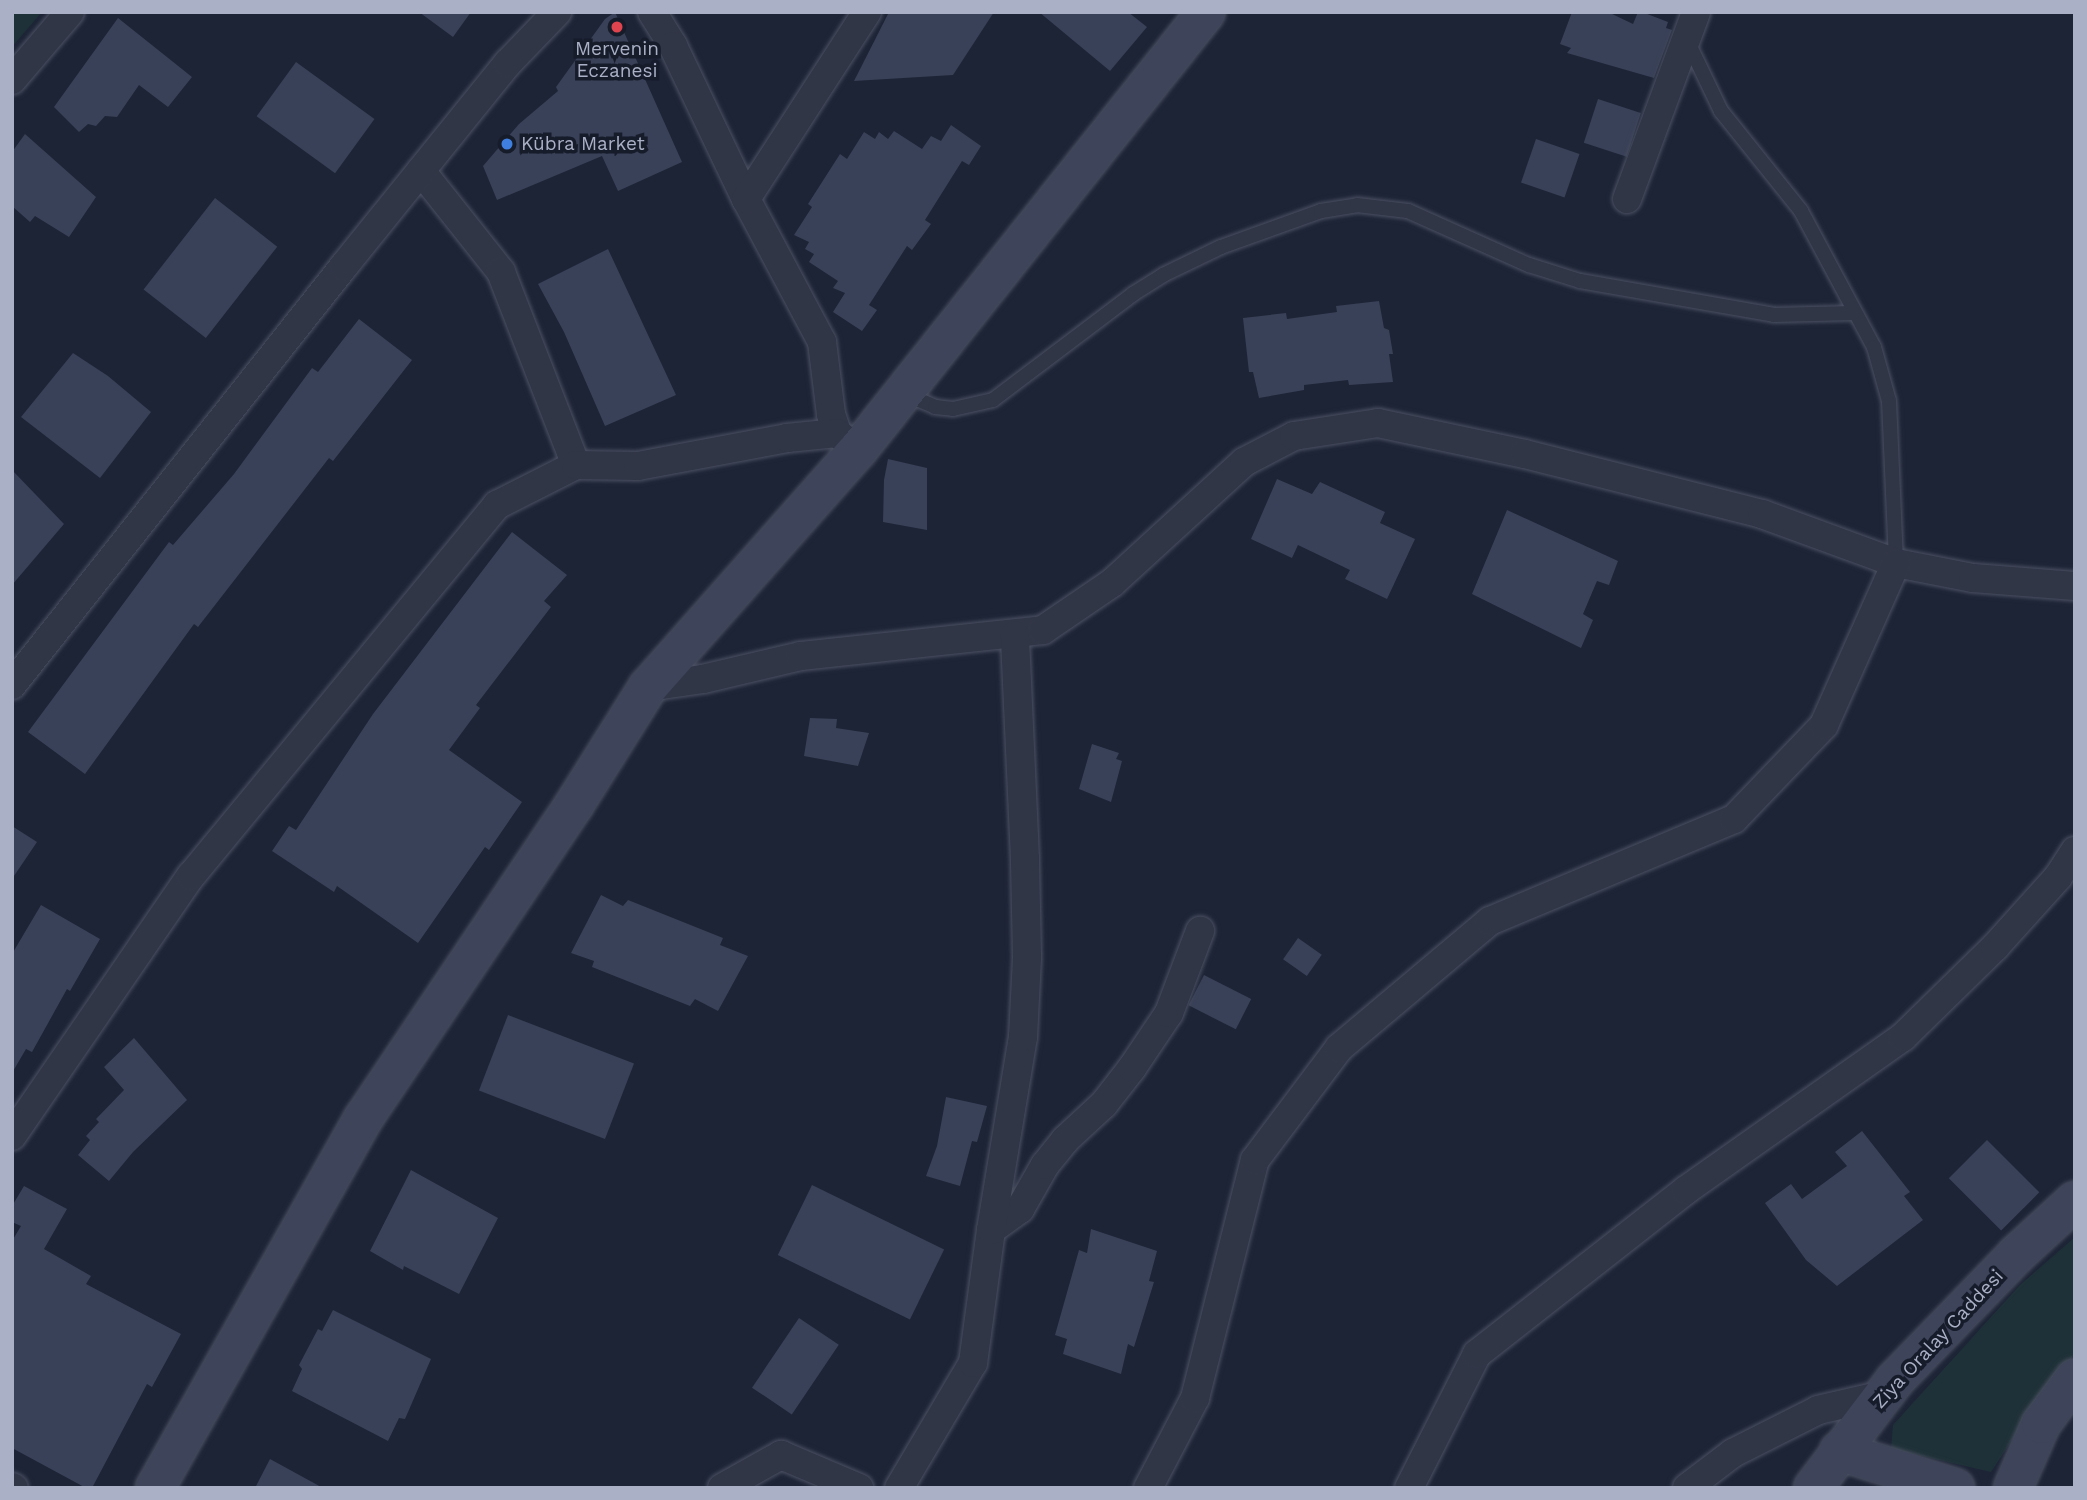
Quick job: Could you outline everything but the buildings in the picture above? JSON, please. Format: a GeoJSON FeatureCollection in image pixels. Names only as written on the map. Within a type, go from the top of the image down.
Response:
{"type":"FeatureCollection","features":[{"type":"Feature","properties":{"kind":"street"},"geometry":{"type":"LineString","coordinates":[[12,80],[70,12]]}},
{"type":"Feature","properties":{"kind":"street"},"geometry":{"type":"LineString","coordinates":[[12,685],[508,63],[557,12]]}},
{"type":"Feature","properties":{"kind":"street"},"geometry":{"type":"LineString","coordinates":[[652,12],[673,46],[746,200],[822,342],[831,414],[848,442]]}},
{"type":"Feature","properties":{"kind":"street"},"geometry":{"type":"LineString","coordinates":[[746,200],[867,12]]}},
{"type":"Feature","properties":{"kind":"street"},"geometry":{"type":"LineString","coordinates":[[155,1488],[363,1119],[574,805],[648,687],[848,442],[904,393],[1206,12]]}},
{"type":"Feature","properties":{"kind":"street"},"geometry":{"type":"LineString","coordinates":[[1627,199],[1696,12]]}},
{"type":"Feature","properties":{"kind":"street"},"geometry":{"type":"LineString","coordinates":[[421,171],[501,272],[576,465]]}},
{"type":"Feature","properties":{"kind":"street"},"geometry":{"type":"LineString","coordinates":[[648,687],[704,679],[801,656],[1043,630],[1112,583],[1244,462],[1294,436],[1378,422],[1525,454],[1762,514],[1896,563],[1973,578],[2075,586]]}},
{"type":"Feature","properties":{"kind":"street"},"geometry":{"type":"LineString","coordinates":[[12,1136],[191,876],[497,505],[576,465],[638,466],[787,438],[848,442]]}},
{"type":"Feature","properties":{"kind":"street"},"geometry":{"type":"LineString","coordinates":[[1148,1488],[1195,1398],[1255,1160],[1339,1048],[1490,921],[1734,819],[1825,725],[1896,563]]}},
{"type":"Feature","properties":{"kind":"street"},"geometry":{"type":"LineString","coordinates":[[899,1488],[973,1363],[991,1230],[1023,1037],[1026,970],[1025,859],[1015,635]]}},
{"type":"Feature","properties":{"kind":"street"},"geometry":{"type":"LineString","coordinates":[[1409,1488],[1476,1354],[1686,1191],[1903,1037],[1995,947],[2057,877],[2075,851]]}},
{"type":"Feature","properties":{"kind":"street"},"geometry":{"type":"LineString","coordinates":[[991,1230],[1020,1209],[1045,1165],[1065,1140],[1104,1104],[1132,1068],[1168,1013],[1200,931]]}},
{"type":"Feature","properties":{"kind":"street","name":"Ziya Oralay Caddesi"},"geometry":{"type":"LineString","coordinates":[[1813,1488],[1883,1395],[1997,1275],[2075,1201]]}},
{"type":"Feature","properties":{"kind":"street"},"geometry":{"type":"LineString","coordinates":[[2013,1488],[2042,1424],[2075,1378]]}},
{"type":"Feature","properties":{"kind":"street"},"geometry":{"type":"LineString","coordinates":[[1687,1488],[1733,1453],[1818,1410],[1883,1395]]}},
{"type":"Feature","properties":{"kind":"street"},"geometry":{"type":"LineString","coordinates":[[1839,1451],[1955,1488]]}},
{"type":"Feature","properties":{"kind":"street"},"geometry":{"type":"LineString","coordinates":[[722,1488],[781,1455],[859,1488]]}},
{"type":"Feature","properties":{"kind":"lane"},"geometry":{"type":"LineString","coordinates":[[1686,38],[1721,111],[1801,211],[1853,313],[1874,347],[1889,401],[1896,563]]}},
{"type":"Feature","properties":{"kind":"lane"},"geometry":{"type":"LineString","coordinates":[[904,393],[919,401],[953,409],[993,400],[1133,294],[1163,275],[1221,247],[1321,211],[1357,205],[1408,211],[1518,261],[1580,281],[1774,315],[1853,313]]}},
{"type":"Feature","properties":{"kind":"shaded area"},"geometry":{"type":"Polygon","coordinates":[[[12,12],[42,12],[12,47],[12,12]]]}},
{"type":"Feature","properties":{"kind":"shaded area"},"geometry":{"type":"Polygon","coordinates":[[[2075,1237],[2075,1354],[2047,1387],[1991,1472],[1891,1449],[1893,1425],[2020,1285],[2075,1237]]]}},
{"type":"Feature","properties":{"kind":"place","name":"Mervenin Eczanesi"},"geometry":{"type":"Point","coordinates":[617,27]}},
{"type":"Feature","properties":{"kind":"place","name":"Kübra Market"},"geometry":{"type":"Point","coordinates":[507,144]}}]}
